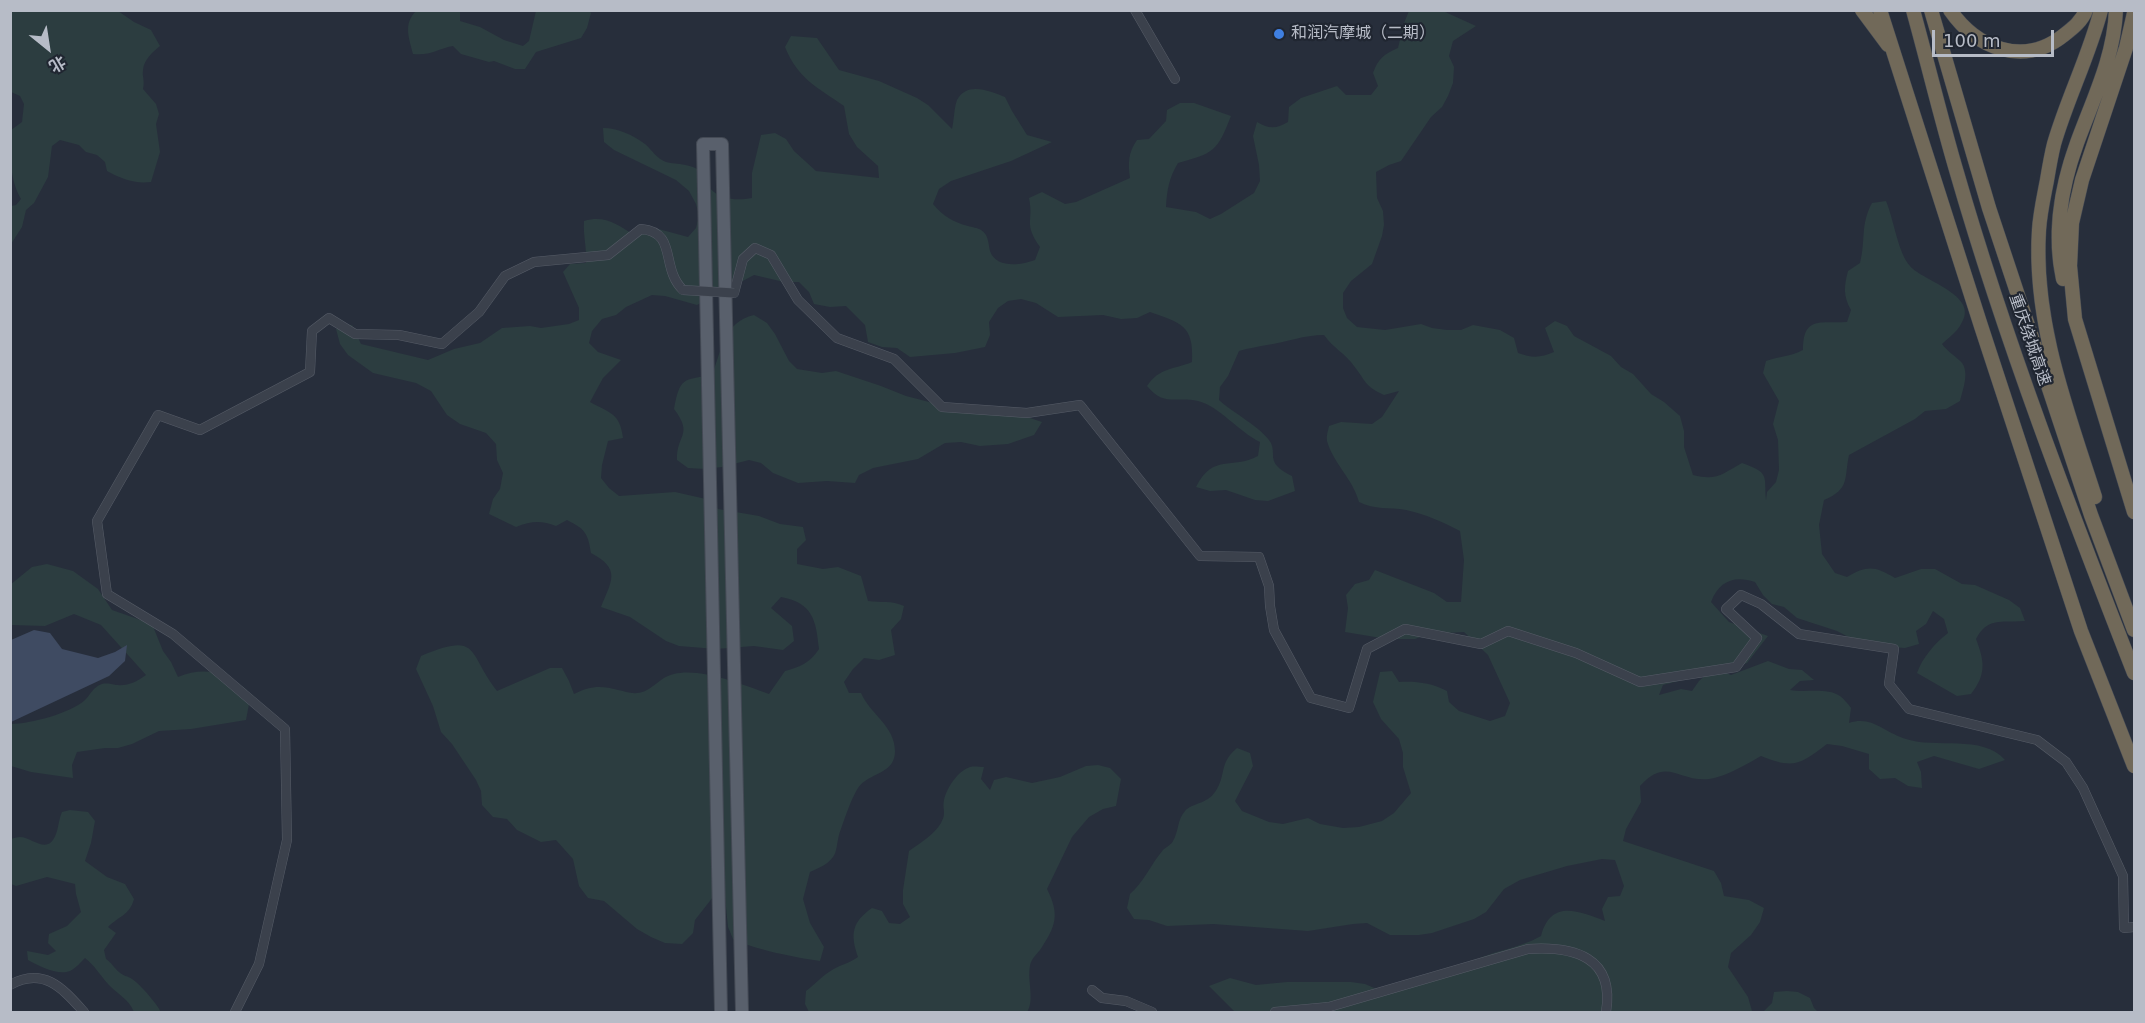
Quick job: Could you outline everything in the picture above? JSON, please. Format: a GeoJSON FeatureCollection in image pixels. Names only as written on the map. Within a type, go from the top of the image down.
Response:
{"type":"FeatureCollection","features":[{"type":"Feature","properties":{"kind":"highway"},"geometry":{"type":"LineString","coordinates":[[1862,10],[1894,53]]}},
{"type":"Feature","properties":{"kind":"highway"},"geometry":{"type":"LineString","coordinates":[[1880,10],[2081,631],[2134,766]]}},
{"type":"Feature","properties":{"kind":"highway","name":"重庆绕城高速"},"geometry":{"type":"LineString","coordinates":[[1913,10],[1957,172],[2019,364],[2075,521],[2134,673]]}},
{"type":"Feature","properties":{"kind":"highway","name":"重庆绕城高速"},"geometry":{"type":"LineString","coordinates":[[1930,10],[1989,208],[2091,515],[2134,630]]}},
{"type":"Feature","properties":{"kind":"highway"},"geometry":{"type":"LineString","coordinates":[[1950,10],[1966,29],[1989,45],[2009,51],[2027,51],[2053,44],[2076,25],[2086,10]]}},
{"type":"Feature","properties":{"kind":"highway"},"geometry":{"type":"LineString","coordinates":[[2101,10],[2087,57],[2054,146],[2039,228],[2040,276],[2046,327],[2061,391],[2134,618]]}},
{"type":"Feature","properties":{"kind":"highway"},"geometry":{"type":"LineString","coordinates":[[2116,10],[2112,45],[2076,145],[2061,203],[2058,234],[2065,289],[2134,512]]}},
{"type":"Feature","properties":{"kind":"highway"},"geometry":{"type":"LineString","coordinates":[[2074,319],[2070,266],[2072,223],[2090,151],[2120,69],[2133,27],[2134,13]]}},
{"type":"Feature","properties":{"kind":"main road"},"geometry":{"type":"LineString","coordinates":[[721,1012],[703,144],[722,144],[742,1012]]}},
{"type":"Feature","properties":{"kind":"street"},"geometry":{"type":"LineString","coordinates":[[1135,10],[1175,79]]}},
{"type":"Feature","properties":{"kind":"street"},"geometry":{"type":"LineString","coordinates":[[235,1012],[259,964],[286,840],[285,729],[173,634],[107,594],[97,521],[158,415],[200,430],[310,372],[312,331],[329,318],[355,334],[399,335],[442,344],[479,312],[505,276],[534,262],[608,255],[641,230],[653,230],[663,239],[674,281],[683,290],[734,293],[743,259],[755,248],[771,255],[798,300],[837,338],[894,359],[942,407],[1027,413],[1080,405],[1200,556],[1259,557],[1269,586],[1269,606],[1274,630],[1311,698],[1349,708],[1367,649],[1405,629],[1481,644],[1508,631],[1576,652],[1640,682],[1736,667],[1757,638],[1726,609],[1741,595],[1761,604],[1799,634],[1894,649],[1888,684],[1909,710],[2037,740],[2066,762],[2083,788],[2123,876],[2124,928],[2134,927]]}},
{"type":"Feature","properties":{"kind":"street"},"geometry":{"type":"LineString","coordinates":[[1275,1012],[1329,1008],[1528,949],[1544,948],[1588,958],[1598,966],[1607,987],[1606,1012]]}},
{"type":"Feature","properties":{"kind":"street"},"geometry":{"type":"LineString","coordinates":[[10,985],[31,978],[50,980],[84,1012]]}},
{"type":"Feature","properties":{"kind":"street"},"geometry":{"type":"LineString","coordinates":[[1092,990],[1102,998],[1126,1001],[1152,1012]]}},
{"type":"Feature","properties":{"kind":"shaded area"},"geometry":{"type":"Polygon","coordinates":[[[11,10],[118,11],[151,30],[160,46],[145,62],[143,89],[156,104],[159,114],[156,124],[160,152],[151,182],[134,182],[107,171],[105,162],[97,155],[86,152],[79,145],[60,140],[52,146],[48,177],[34,203],[26,210],[22,227],[11,244],[11,206],[16,205],[21,199],[12,174],[11,130],[22,122],[24,104],[20,96],[11,92],[11,10]]]}},
{"type":"Feature","properties":{"kind":"shaded area"},"geometry":{"type":"Polygon","coordinates":[[[416,11],[460,11],[460,21],[523,46],[529,41],[536,11],[589,11],[591,13],[587,28],[581,38],[536,52],[525,69],[515,69],[494,61],[489,62],[461,54],[453,46],[429,53],[413,54],[408,26],[416,11]]]}},
{"type":"Feature","properties":{"kind":"shaded area"},"geometry":{"type":"Polygon","coordinates":[[[1409,11],[1443,11],[1476,26],[1453,41],[1449,56],[1454,67],[1453,83],[1442,107],[1431,117],[1401,161],[1376,172],[1377,198],[1383,211],[1382,236],[1372,264],[1351,281],[1343,293],[1343,308],[1347,318],[1357,327],[1385,330],[1421,324],[1432,328],[1461,330],[1473,325],[1500,330],[1514,338],[1518,353],[1536,357],[1554,352],[1545,328],[1555,321],[1567,326],[1574,336],[1611,356],[1621,367],[1633,374],[1651,394],[1680,416],[1684,431],[1684,447],[1693,475],[1714,477],[1742,463],[1757,469],[1764,476],[1766,500],[1767,492],[1776,482],[1779,470],[1778,440],[1773,424],[1779,401],[1763,373],[1766,361],[1803,350],[1806,331],[1810,326],[1847,322],[1851,310],[1845,295],[1848,271],[1860,263],[1866,218],[1872,203],[1886,201],[1899,245],[1910,266],[1916,272],[1948,290],[1963,305],[1965,314],[1961,324],[1942,344],[1963,364],[1965,369],[1960,401],[1946,409],[1925,411],[1915,419],[1849,455],[1842,487],[1824,500],[1819,525],[1822,554],[1835,573],[1847,577],[1860,570],[1876,569],[1895,578],[1921,569],[1935,569],[1962,584],[1975,585],[2009,600],[2020,608],[2025,621],[1991,624],[1976,639],[1981,655],[1982,674],[1971,694],[1957,696],[1917,673],[1930,651],[1948,633],[1944,619],[1933,611],[1926,624],[1916,631],[1919,644],[1905,648],[1864,645],[1837,631],[1797,618],[1784,607],[1772,604],[1755,582],[1747,580],[1734,580],[1723,585],[1711,602],[1729,622],[1768,636],[1747,663],[1720,670],[1731,675],[1768,661],[1789,669],[1802,670],[1814,680],[1800,681],[1790,690],[1822,691],[1840,696],[1851,708],[1849,723],[1865,721],[1918,742],[1984,747],[1996,752],[2005,760],[1979,769],[1934,756],[1917,762],[1921,772],[1922,788],[1908,786],[1895,778],[1880,779],[1869,769],[1869,754],[1827,744],[1810,757],[1796,763],[1781,763],[1761,756],[1715,778],[1698,779],[1666,771],[1649,777],[1640,786],[1641,802],[1626,829],[1623,841],[1714,871],[1721,883],[1724,896],[1749,900],[1764,908],[1760,922],[1751,935],[1731,953],[1728,967],[1748,997],[1752,1011],[1761,1012],[1235,1012],[1209,986],[1230,978],[1256,985],[1287,982],[1351,982],[1365,984],[1379,990],[1467,964],[1541,936],[1551,917],[1559,912],[1576,912],[1605,921],[1602,909],[1608,897],[1620,896],[1624,886],[1615,860],[1602,859],[1567,866],[1520,880],[1504,889],[1486,912],[1474,919],[1419,935],[1390,935],[1367,923],[1308,931],[1213,924],[1167,926],[1149,920],[1134,919],[1127,908],[1130,894],[1163,850],[1172,842],[1185,811],[1208,799],[1215,792],[1227,759],[1237,748],[1250,753],[1253,766],[1235,801],[1242,811],[1269,822],[1283,824],[1308,818],[1320,824],[1343,828],[1359,827],[1382,821],[1394,813],[1411,793],[1403,767],[1403,753],[1399,739],[1381,719],[1373,702],[1380,672],[1392,671],[1399,682],[1424,683],[1441,688],[1447,691],[1449,702],[1459,711],[1490,721],[1505,716],[1510,703],[1488,655],[1464,632],[1429,634],[1415,639],[1387,639],[1345,632],[1348,608],[1346,595],[1355,584],[1369,580],[1375,570],[1434,593],[1447,602],[1461,602],[1464,560],[1460,531],[1413,512],[1365,505],[1359,502],[1330,449],[1327,439],[1329,426],[1341,422],[1372,424],[1382,417],[1399,391],[1384,395],[1373,389],[1351,362],[1324,335],[1302,337],[1239,351],[1228,376],[1220,387],[1219,400],[1266,437],[1272,445],[1275,464],[1292,476],[1295,491],[1268,501],[1255,500],[1226,490],[1210,491],[1196,487],[1202,476],[1216,466],[1249,460],[1258,456],[1260,442],[1206,404],[1190,400],[1165,399],[1147,386],[1162,372],[1192,362],[1191,340],[1183,327],[1170,319],[1150,312],[1137,318],[1121,319],[1103,315],[1058,317],[1036,303],[1021,299],[1008,301],[998,308],[989,322],[990,335],[985,347],[955,353],[910,357],[897,348],[882,347],[868,342],[865,325],[846,306],[830,307],[814,304],[809,292],[799,282],[784,282],[754,275],[697,305],[665,296],[652,295],[626,307],[616,315],[602,319],[592,331],[589,343],[598,352],[621,360],[603,378],[590,402],[613,415],[622,430],[623,438],[608,441],[602,465],[601,478],[609,488],[619,496],[675,492],[706,499],[718,509],[759,516],[780,524],[803,527],[806,540],[797,549],[797,564],[823,569],[838,567],[861,576],[868,601],[890,602],[904,606],[901,619],[891,630],[895,655],[879,660],[864,658],[844,682],[849,693],[861,693],[887,727],[894,742],[894,759],[891,765],[858,788],[845,818],[834,855],[831,860],[810,872],[803,899],[810,923],[824,947],[820,961],[763,950],[733,939],[728,927],[725,898],[713,897],[695,920],[693,933],[682,944],[665,943],[651,937],[637,929],[604,901],[588,898],[579,886],[573,859],[556,840],[541,842],[517,830],[507,819],[493,817],[482,805],[481,791],[476,780],[452,744],[441,732],[433,706],[416,669],[421,656],[440,649],[464,646],[476,657],[497,691],[550,668],[562,668],[574,694],[585,689],[601,687],[632,693],[642,692],[664,678],[684,672],[722,678],[769,694],[785,671],[804,664],[819,649],[814,621],[806,608],[781,597],[771,608],[792,626],[794,641],[783,650],[754,646],[716,649],[679,646],[666,641],[630,617],[601,607],[611,582],[610,570],[607,564],[591,553],[589,541],[582,529],[567,520],[556,526],[536,522],[516,527],[489,514],[493,499],[500,489],[503,473],[497,460],[496,444],[486,433],[460,424],[447,415],[431,391],[416,383],[373,373],[348,355],[340,344],[336,329],[352,325],[361,344],[428,360],[454,349],[480,343],[502,328],[530,326],[541,328],[569,324],[579,320],[579,308],[563,272],[570,264],[586,263],[584,221],[604,220],[634,235],[640,224],[688,237],[696,228],[699,216],[689,191],[676,180],[614,150],[604,142],[603,128],[620,131],[635,138],[663,161],[697,169],[711,189],[727,198],[752,198],[752,173],[761,135],[775,133],[786,139],[794,151],[816,171],[879,178],[878,166],[857,147],[849,134],[844,106],[802,75],[790,58],[785,47],[791,36],[817,38],[839,70],[879,81],[917,98],[928,105],[952,129],[955,107],[961,94],[979,89],[1005,97],[1027,135],[1052,142],[1011,161],[951,181],[939,189],[933,204],[953,220],[984,232],[990,251],[998,261],[1017,264],[1035,260],[1040,247],[1030,227],[1029,198],[1042,192],[1065,204],[1076,202],[1130,178],[1129,158],[1137,140],[1149,139],[1166,121],[1167,110],[1180,103],[1194,103],[1231,116],[1222,137],[1213,149],[1178,163],[1169,184],[1166,207],[1196,212],[1210,219],[1221,214],[1254,193],[1260,181],[1253,136],[1257,122],[1272,127],[1284,124],[1288,122],[1289,107],[1301,98],[1337,86],[1346,95],[1371,95],[1378,86],[1373,73],[1375,68],[1382,57],[1398,48],[1409,11]],[[1708,673],[1663,685],[1659,695],[1681,689],[1692,691],[1708,673]]]}},
{"type":"Feature","properties":{"kind":"shaded area"},"geometry":{"type":"Polygon","coordinates":[[[754,315],[767,323],[789,361],[797,369],[822,373],[836,371],[906,396],[933,403],[1015,413],[1042,422],[1034,435],[1008,444],[980,446],[961,442],[945,443],[918,459],[873,468],[859,475],[855,483],[827,481],[798,483],[773,473],[761,463],[749,460],[722,467],[688,468],[677,460],[677,452],[683,435],[683,424],[674,409],[678,391],[684,382],[712,375],[730,330],[744,319],[754,315]]]}},
{"type":"Feature","properties":{"kind":"shaded area"},"geometry":{"type":"Polygon","coordinates":[[[47,564],[73,571],[98,589],[112,610],[152,624],[163,651],[178,677],[197,672],[214,673],[231,679],[247,690],[249,704],[246,720],[191,729],[159,731],[118,748],[77,752],[72,765],[73,778],[31,772],[11,766],[11,724],[39,720],[70,709],[79,705],[99,685],[129,684],[146,675],[101,625],[74,614],[45,626],[11,625],[10,585],[32,567],[47,564]]]}},
{"type":"Feature","properties":{"kind":"shaded area"},"geometry":{"type":"Polygon","coordinates":[[[1098,765],[1110,768],[1121,779],[1116,806],[1103,809],[1089,817],[1072,837],[1047,889],[1054,906],[1053,927],[1031,964],[1029,972],[1031,996],[1027,1012],[809,1012],[805,1004],[806,991],[832,970],[858,957],[854,942],[854,929],[865,913],[872,908],[882,911],[889,923],[900,924],[910,917],[903,904],[909,851],[931,835],[941,823],[944,816],[945,795],[961,772],[970,767],[984,767],[981,779],[990,790],[994,780],[1006,777],[1032,783],[1060,777],[1086,766],[1098,765]]]}},
{"type":"Feature","properties":{"kind":"shaded area"},"geometry":{"type":"Polygon","coordinates":[[[70,810],[88,812],[95,821],[85,861],[107,877],[125,884],[134,899],[127,912],[108,927],[116,933],[104,950],[106,959],[140,986],[161,1012],[134,1012],[126,1000],[85,958],[70,971],[65,972],[49,970],[28,960],[27,951],[48,955],[56,951],[48,943],[49,934],[67,926],[81,912],[75,884],[47,877],[16,886],[11,884],[11,839],[20,837],[45,845],[50,843],[54,839],[62,812],[70,810]]]}},
{"type":"Feature","properties":{"kind":"shaded area"},"geometry":{"type":"Polygon","coordinates":[[[1774,992],[1798,992],[1810,998],[1818,1012],[1763,1012],[1772,1003],[1774,992]]]}},
{"type":"Feature","properties":{"kind":"water"},"geometry":{"type":"Polygon","coordinates":[[[34,630],[50,633],[62,649],[98,658],[127,645],[125,661],[109,676],[11,722],[11,640],[34,630]]]}},
{"type":"Feature","properties":{"kind":"place","name":"和润汽摩城（二期）"},"geometry":{"type":"Point","coordinates":[1279,34]}}]}
